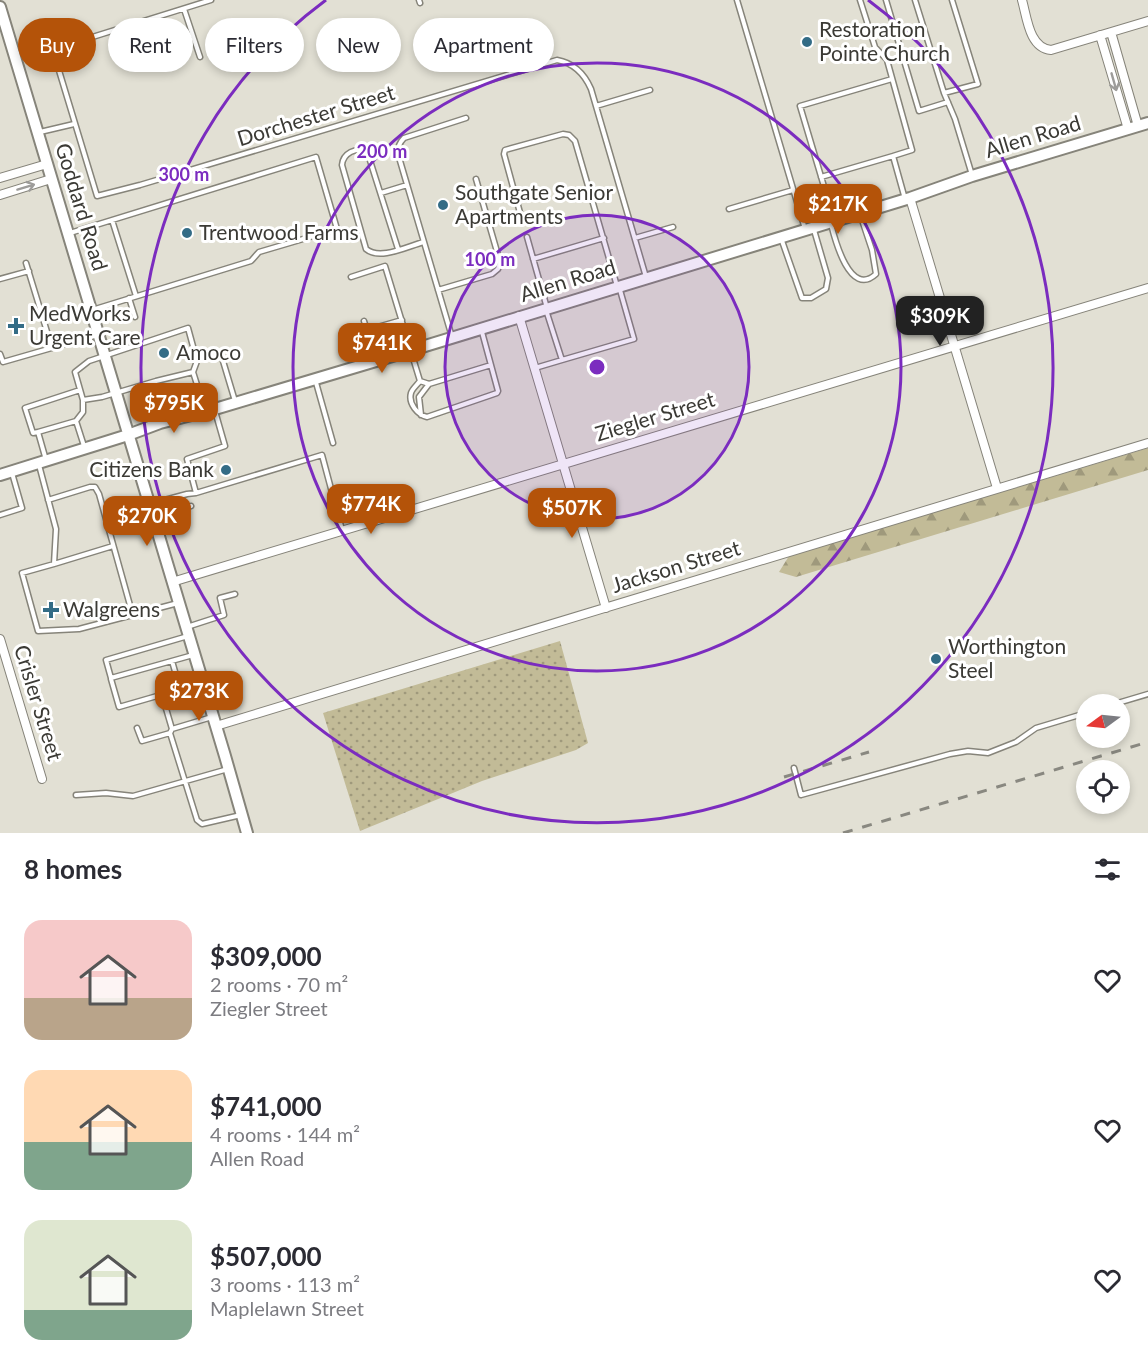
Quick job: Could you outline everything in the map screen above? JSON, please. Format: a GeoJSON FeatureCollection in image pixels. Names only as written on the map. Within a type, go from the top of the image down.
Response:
{"type":"FeatureCollection","features":[{"type":"Feature","properties":{"kind":"main road","name":"Goddard Road"},"geometry":{"type":"LineString","coordinates":[[0,7],[247,833]]}},
{"type":"Feature","properties":{"kind":"main road","name":"Allen Road"},"geometry":{"type":"LineString","coordinates":[[0,475],[167,421],[376,361],[908,199],[972,176],[1138,126]]}},
{"type":"Feature","properties":{"kind":"street"},"geometry":{"type":"LineString","coordinates":[[1022,0],[1033,36],[1038,45],[1044,49],[1051,50],[1148,21]]}},
{"type":"Feature","properties":{"kind":"street"},"geometry":{"type":"LineString","coordinates":[[1111,32],[1138,126]]}},
{"type":"Feature","properties":{"kind":"street"},"geometry":{"type":"LineString","coordinates":[[1100,35],[1138,126]]}},
{"type":"Feature","properties":{"kind":"street"},"geometry":{"type":"LineString","coordinates":[[0,178],[47,164]]}},
{"type":"Feature","properties":{"kind":"street"},"geometry":{"type":"LineString","coordinates":[[0,195],[51,179]]}},
{"type":"Feature","properties":{"kind":"street"},"geometry":{"type":"LineString","coordinates":[[908,199],[997,488]]}},
{"type":"Feature","properties":{"kind":"street","name":"Ziegler Street"},"geometry":{"type":"LineString","coordinates":[[172,582],[1148,288]]}},
{"type":"Feature","properties":{"kind":"street"},"geometry":{"type":"LineString","coordinates":[[519,316],[606,608]]}},
{"type":"Feature","properties":{"kind":"street","name":"Jackson Street"},"geometry":{"type":"LineString","coordinates":[[214,722],[606,608],[1148,444]]}},
{"type":"Feature","properties":{"kind":"street","name":"Crisler Street"},"geometry":{"type":"LineString","coordinates":[[0,639],[42,779]]}},
{"type":"Feature","properties":{"kind":"lane"},"geometry":{"type":"LineString","coordinates":[[200,57],[184,9],[211,0]]}},
{"type":"Feature","properties":{"kind":"lane"},"geometry":{"type":"LineString","coordinates":[[737,0],[793,190],[828,278],[826,288],[811,298],[802,298],[780,237]]}},
{"type":"Feature","properties":{"kind":"lane"},"geometry":{"type":"LineString","coordinates":[[821,177],[912,150],[887,60],[874,47],[860,0]]}},
{"type":"Feature","properties":{"kind":"lane"},"geometry":{"type":"LineString","coordinates":[[886,0],[920,111],[948,102]]}},
{"type":"Feature","properties":{"kind":"lane"},"geometry":{"type":"LineString","coordinates":[[915,0],[972,176]]}},
{"type":"Feature","properties":{"kind":"lane"},"geometry":{"type":"LineString","coordinates":[[944,93],[978,84],[952,0]]}},
{"type":"Feature","properties":{"kind":"lane","name":"Dorchester Street"},"geometry":{"type":"LineString","coordinates":[[184,9],[54,50],[94,193],[100,196],[556,60],[566,61],[577,67],[588,82],[647,278]]}},
{"type":"Feature","properties":{"kind":"lane"},"geometry":{"type":"LineString","coordinates":[[860,213],[875,262],[876,274],[871,279],[854,276],[845,265],[835,243],[821,177],[800,106],[892,79]]}},
{"type":"Feature","properties":{"kind":"lane"},"geometry":{"type":"LineString","coordinates":[[596,106],[651,90]]}},
{"type":"Feature","properties":{"kind":"lane"},"geometry":{"type":"LineString","coordinates":[[452,337],[398,154],[399,143],[404,138],[466,118]]}},
{"type":"Feature","properties":{"kind":"lane"},"geometry":{"type":"LineString","coordinates":[[38,133],[74,124]]}},
{"type":"Feature","properties":{"kind":"lane"},"geometry":{"type":"LineString","coordinates":[[522,220],[504,154],[505,150],[564,134],[569,135],[575,141],[634,339],[535,368]]}},
{"type":"Feature","properties":{"kind":"lane"},"geometry":{"type":"LineString","coordinates":[[398,249],[368,151],[362,149],[347,154],[343,158],[342,165],[366,249],[371,254],[378,255],[424,242]]}},
{"type":"Feature","properties":{"kind":"lane"},"geometry":{"type":"LineString","coordinates":[[893,156],[908,199]]}},
{"type":"Feature","properties":{"kind":"lane"},"geometry":{"type":"LineString","coordinates":[[68,233],[316,157],[337,229],[259,252],[251,261],[91,310]]}},
{"type":"Feature","properties":{"kind":"lane"},"geometry":{"type":"LineString","coordinates":[[438,290],[492,274],[498,269],[500,262],[476,179]]}},
{"type":"Feature","properties":{"kind":"lane"},"geometry":{"type":"LineString","coordinates":[[381,193],[407,185]]}},
{"type":"Feature","properties":{"kind":"lane"},"geometry":{"type":"LineString","coordinates":[[729,209],[793,190]]}},
{"type":"Feature","properties":{"kind":"lane"},"geometry":{"type":"LineString","coordinates":[[112,220],[136,296]]}},
{"type":"Feature","properties":{"kind":"lane"},"geometry":{"type":"LineString","coordinates":[[635,238],[673,227]]}},
{"type":"Feature","properties":{"kind":"lane"},"geometry":{"type":"LineString","coordinates":[[527,237],[562,360]]}},
{"type":"Feature","properties":{"kind":"lane"},"geometry":{"type":"LineString","coordinates":[[533,259],[604,238]]}},
{"type":"Feature","properties":{"kind":"lane"},"geometry":{"type":"LineString","coordinates":[[27,263],[52,348]]}},
{"type":"Feature","properties":{"kind":"lane"},"geometry":{"type":"LineString","coordinates":[[351,277],[385,266],[420,381]]}},
{"type":"Feature","properties":{"kind":"lane"},"geometry":{"type":"LineString","coordinates":[[0,279],[29,271]]}},
{"type":"Feature","properties":{"kind":"lane"},"geometry":{"type":"LineString","coordinates":[[129,298],[135,317]]}},
{"type":"Feature","properties":{"kind":"lane"},"geometry":{"type":"LineString","coordinates":[[367,330],[402,320]]}},
{"type":"Feature","properties":{"kind":"lane"},"geometry":{"type":"LineString","coordinates":[[364,321],[376,361]]}},
{"type":"Feature","properties":{"kind":"lane"},"geometry":{"type":"LineString","coordinates":[[80,390],[25,408],[33,434],[76,421],[83,412],[83,400],[75,372],[89,361],[188,328],[197,361],[193,372],[225,446],[187,459],[196,493]]}},
{"type":"Feature","properties":{"kind":"lane"},"geometry":{"type":"LineString","coordinates":[[420,381],[410,395],[414,408],[421,416],[427,417],[474,402],[498,391],[481,328]]}},
{"type":"Feature","properties":{"kind":"lane"},"geometry":{"type":"LineString","coordinates":[[0,354],[3,362],[98,335]]}},
{"type":"Feature","properties":{"kind":"lane"},"geometry":{"type":"LineString","coordinates":[[223,361],[235,403]]}},
{"type":"Feature","properties":{"kind":"lane"},"geometry":{"type":"LineString","coordinates":[[420,381],[429,384],[491,366]]}},
{"type":"Feature","properties":{"kind":"lane"},"geometry":{"type":"LineString","coordinates":[[83,400],[193,372]]}},
{"type":"Feature","properties":{"kind":"lane"},"geometry":{"type":"LineString","coordinates":[[315,378],[333,443]]}},
{"type":"Feature","properties":{"kind":"lane"},"geometry":{"type":"LineString","coordinates":[[156,381],[167,421]]}},
{"type":"Feature","properties":{"kind":"lane"},"geometry":{"type":"LineString","coordinates":[[421,416],[419,397],[429,384]]}},
{"type":"Feature","properties":{"kind":"lane"},"geometry":{"type":"LineString","coordinates":[[76,421],[84,449]]}},
{"type":"Feature","properties":{"kind":"lane"},"geometry":{"type":"LineString","coordinates":[[38,432],[48,500],[56,530],[54,564]]}},
{"type":"Feature","properties":{"kind":"lane"},"geometry":{"type":"LineString","coordinates":[[149,504],[196,493],[322,455],[342,531]]}},
{"type":"Feature","properties":{"kind":"lane"},"geometry":{"type":"LineString","coordinates":[[0,515],[22,508],[12,471]]}},
{"type":"Feature","properties":{"kind":"lane"},"geometry":{"type":"LineString","coordinates":[[48,500],[95,487],[99,494],[133,616]]}},
{"type":"Feature","properties":{"kind":"lane"},"geometry":{"type":"LineString","coordinates":[[154,519],[191,506]]}},
{"type":"Feature","properties":{"kind":"lane"},"geometry":{"type":"LineString","coordinates":[[114,546],[22,573],[38,631],[79,629],[179,603]]}},
{"type":"Feature","properties":{"kind":"lane"},"geometry":{"type":"LineString","coordinates":[[202,682],[119,707],[106,660],[187,632],[224,615],[220,598],[235,594]]}},
{"type":"Feature","properties":{"kind":"lane"},"geometry":{"type":"LineString","coordinates":[[111,678],[194,655]]}},
{"type":"Feature","properties":{"kind":"lane"},"geometry":{"type":"LineString","coordinates":[[172,661],[181,689]]}},
{"type":"Feature","properties":{"kind":"lane"},"geometry":{"type":"LineString","coordinates":[[1130,699],[1148,694]]}},
{"type":"Feature","properties":{"kind":"lane"},"geometry":{"type":"LineString","coordinates":[[162,695],[184,782],[197,820],[202,824],[242,815]]}},
{"type":"Feature","properties":{"kind":"lane"},"geometry":{"type":"LineString","coordinates":[[794,768],[801,795],[950,754],[968,751],[988,753],[1016,741],[1036,728],[1076,715]]}},
{"type":"Feature","properties":{"kind":"lane"},"geometry":{"type":"LineString","coordinates":[[137,728],[142,741],[171,731],[214,722]]}},
{"type":"Feature","properties":{"kind":"lane"},"geometry":{"type":"LineString","coordinates":[[76,795],[106,793],[133,796],[229,768]]}},
{"type":"Feature","properties":{"kind":"green space"},"geometry":{"type":"Polygon","coordinates":[[[1148,448],[1148,470],[796,577],[779,572],[789,556],[1148,448]]]}},
{"type":"Feature","properties":{"kind":"green space"},"geometry":{"type":"Polygon","coordinates":[[[560,641],[588,743],[576,750],[482,781],[360,831],[323,713],[560,641]]]}},
{"type":"Feature","properties":{"kind":"railway"},"geometry":{"type":"LineString","coordinates":[[843,833],[1148,742]]}},
{"type":"Feature","properties":{"kind":"railway"},"geometry":{"type":"LineString","coordinates":[[784,777],[869,752]]}},
{"type":"Feature","properties":{"kind":"place","name":"Restoration Pointe Church"},"geometry":{"type":"Point","coordinates":[807,42]}},
{"type":"Feature","properties":{"kind":"place","name":"Southgate Senior Apartments"},"geometry":{"type":"Point","coordinates":[443,205]}},
{"type":"Feature","properties":{"kind":"place","name":"Trentwood Farms"},"geometry":{"type":"Point","coordinates":[187,233]}},
{"type":"Feature","properties":{"kind":"place","name":"MedWorks Urgent Care"},"geometry":{"type":"Point","coordinates":[16,326]}},
{"type":"Feature","properties":{"kind":"place","name":"Amoco"},"geometry":{"type":"Point","coordinates":[164,353]}},
{"type":"Feature","properties":{"kind":"place","name":"Citizens Bank"},"geometry":{"type":"Point","coordinates":[226,470]}},
{"type":"Feature","properties":{"kind":"place","name":"Walgreens"},"geometry":{"type":"Point","coordinates":[51,610]}},
{"type":"Feature","properties":{"kind":"place","name":"Worthington Steel"},"geometry":{"type":"Point","coordinates":[936,659]}}]}
